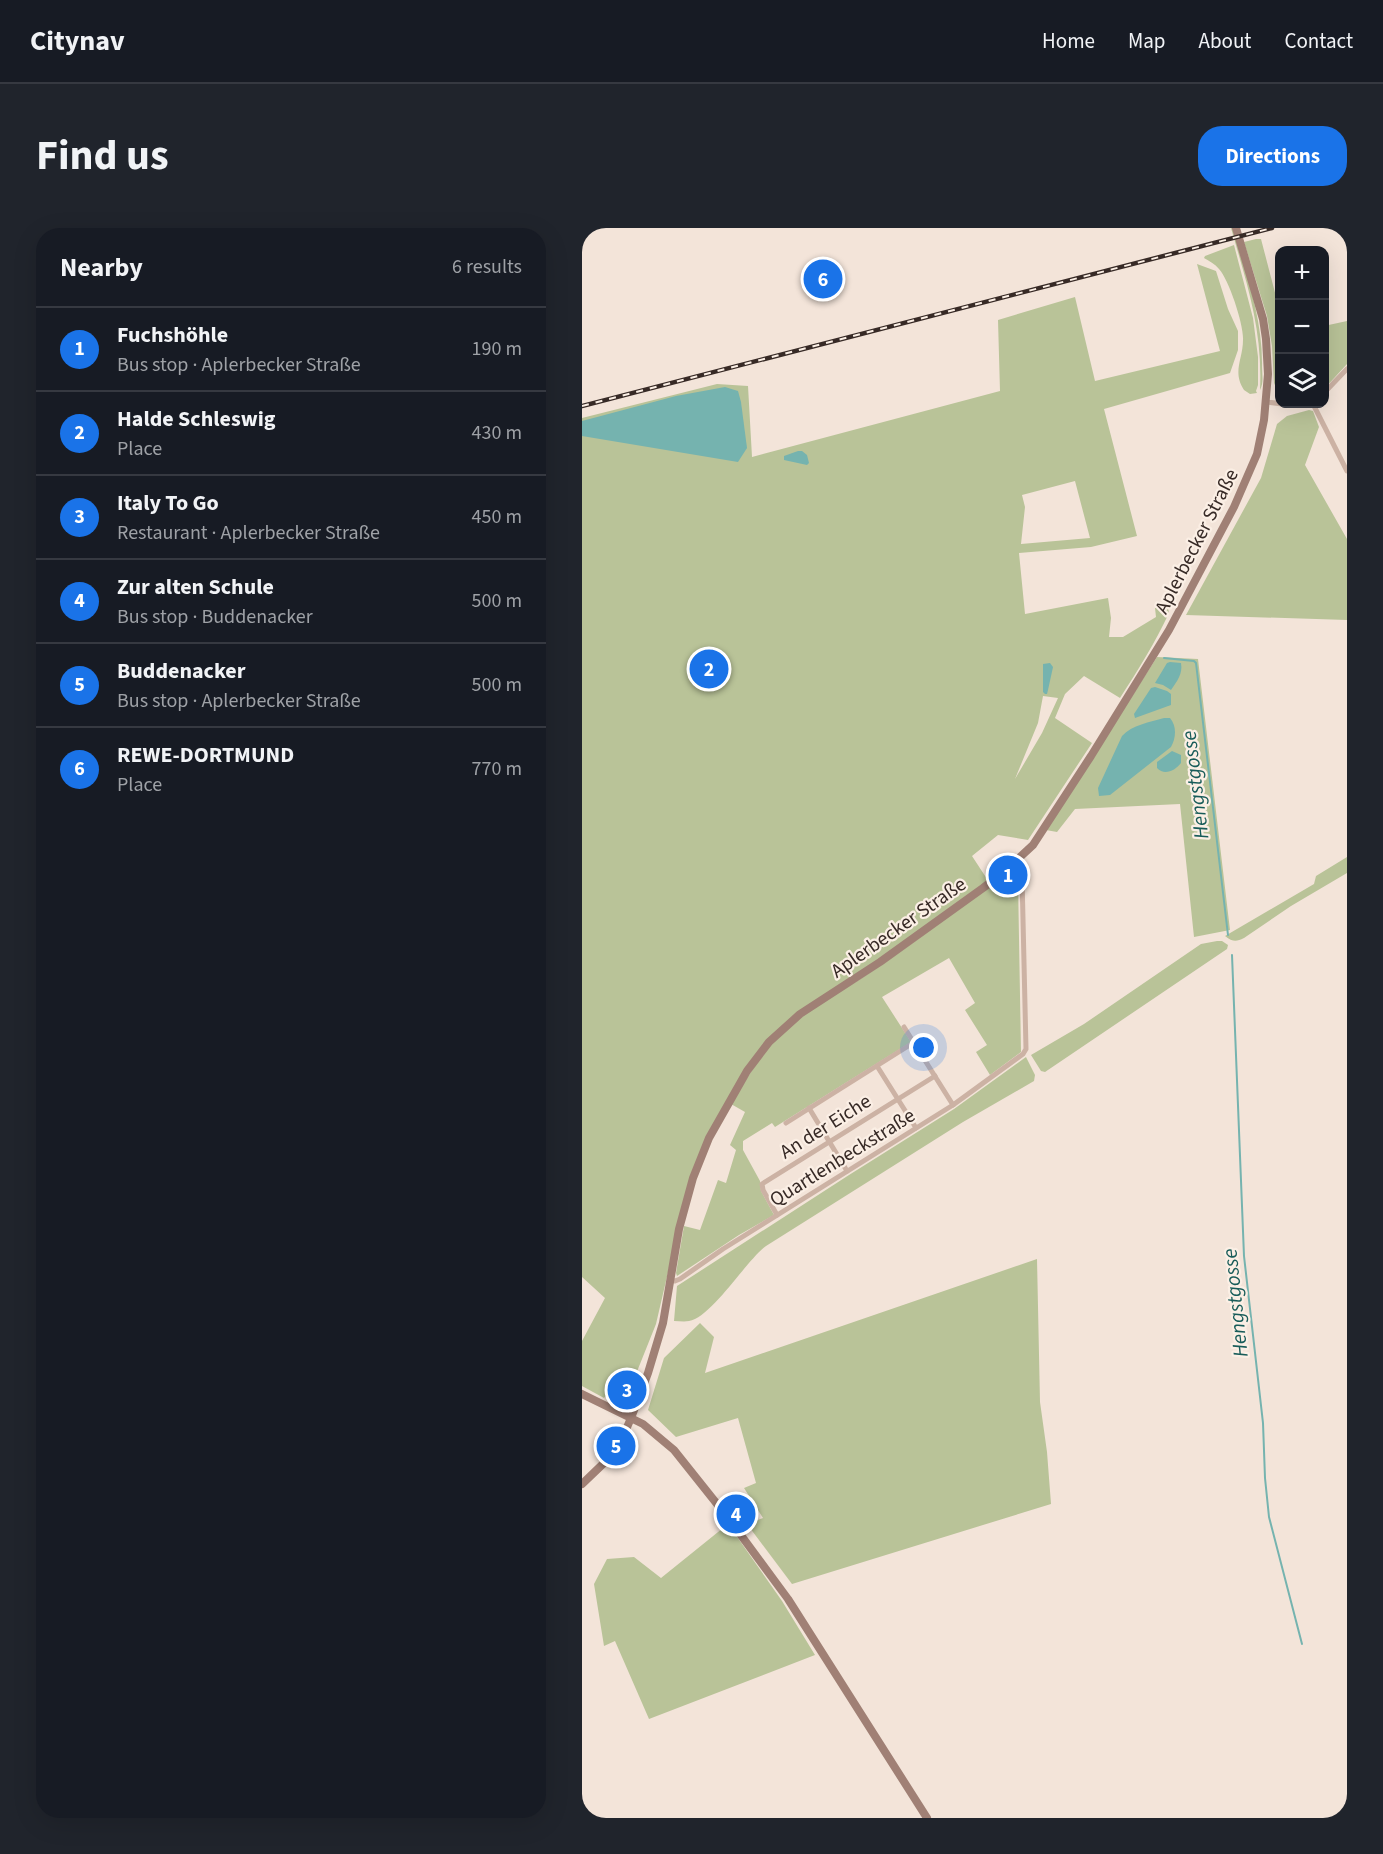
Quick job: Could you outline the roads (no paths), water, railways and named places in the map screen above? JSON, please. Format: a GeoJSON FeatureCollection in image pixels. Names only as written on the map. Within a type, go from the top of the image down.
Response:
{"type":"FeatureCollection","features":[{"type":"Feature","properties":{"kind":"main road","name":"Aplerbecker Straße"},"geometry":{"type":"LineString","coordinates":[[582,1484],[605,1462],[625,1432],[631,1418],[663,1323],[683,1212],[702,1153],[731,1096],[747,1071],[770,1042],[800,1014],[880,962],[1005,871],[1041,834],[1169,630],[1234,507],[1251,471],[1263,425],[1268,374],[1265,332],[1236,228]]}},
{"type":"Feature","properties":{"kind":"main road"},"geometry":{"type":"LineString","coordinates":[[582,1394],[649,1428],[674,1450],[775,1580],[927,1818]]}},
{"type":"Feature","properties":{"kind":"street"},"geometry":{"type":"LineString","coordinates":[[1329,388],[1347,370]]}},
{"type":"Feature","properties":{"kind":"street"},"geometry":{"type":"LineString","coordinates":[[1267,402],[1275,403]]}},
{"type":"Feature","properties":{"kind":"street"},"geometry":{"type":"LineString","coordinates":[[1315,408],[1347,471]]}},
{"type":"Feature","properties":{"kind":"street","name":"Quartlenbeckstraße"},"geometry":{"type":"LineString","coordinates":[[670,1280],[680,1279],[723,1249],[953,1105],[1023,1054],[1026,1049],[1019,859]]}},
{"type":"Feature","properties":{"kind":"street"},"geometry":{"type":"LineString","coordinates":[[904,1027],[953,1105]]}},
{"type":"Feature","properties":{"kind":"street"},"geometry":{"type":"LineString","coordinates":[[786,1123],[913,1042]]}},
{"type":"Feature","properties":{"kind":"street"},"geometry":{"type":"LineString","coordinates":[[877,1066],[916,1128]]}},
{"type":"Feature","properties":{"kind":"street","name":"An der Eiche"},"geometry":{"type":"LineString","coordinates":[[777,1215],[762,1184],[935,1076]]}},
{"type":"Feature","properties":{"kind":"street"},"geometry":{"type":"LineString","coordinates":[[809,1108],[848,1171]]}},
{"type":"Feature","properties":{"kind":"water"},"geometry":{"type":"Polygon","coordinates":[[[725,387],[738,391],[741,402],[747,448],[738,462],[582,436],[582,421],[676,396],[725,387]]]}},
{"type":"Feature","properties":{"kind":"water"},"geometry":{"type":"Polygon","coordinates":[[[798,451],[807,455],[809,463],[807,465],[784,460],[784,456],[798,451]]]}},
{"type":"Feature","properties":{"kind":"water"},"geometry":{"type":"Polygon","coordinates":[[[1050,663],[1053,667],[1047,694],[1045,694],[1043,692],[1043,664],[1050,663]]]}},
{"type":"Feature","properties":{"kind":"water"},"geometry":{"type":"Polygon","coordinates":[[[1167,663],[1181,663],[1179,677],[1171,690],[1155,683],[1167,663]]]}},
{"type":"Feature","properties":{"kind":"water"},"geometry":{"type":"Polygon","coordinates":[[[1155,687],[1171,694],[1171,705],[1135,718],[1134,714],[1151,688],[1155,687]]]}},
{"type":"Feature","properties":{"kind":"water"},"geometry":{"type":"Polygon","coordinates":[[[1170,718],[1175,728],[1171,747],[1110,795],[1099,796],[1098,788],[1122,736],[1136,727],[1170,718]]]}},
{"type":"Feature","properties":{"kind":"water"},"geometry":{"type":"Polygon","coordinates":[[[1172,751],[1181,755],[1181,763],[1169,772],[1163,772],[1157,768],[1157,762],[1172,751]]]}},
{"type":"Feature","properties":{"kind":"waterway","name":"Hengstgosse"},"geometry":{"type":"LineString","coordinates":[[1164,658],[1196,663],[1228,935]]}},
{"type":"Feature","properties":{"kind":"waterway","name":"Hengstgosse"},"geometry":{"type":"LineString","coordinates":[[1232,955],[1244,1256],[1263,1423],[1265,1478],[1269,1517],[1302,1644]]}},
{"type":"Feature","properties":{"kind":"railway"},"geometry":{"type":"LineString","coordinates":[[582,406],[1272,228]]}},
{"type":"Feature","properties":{"kind":"place","name":"REWE-DORTMUND"},"geometry":{"type":"Point","coordinates":[823,279]}},
{"type":"Feature","properties":{"kind":"place","name":"Halde Schleswig"},"geometry":{"type":"Point","coordinates":[709,669]}},
{"type":"Feature","properties":{"kind":"place","name":"Fuchshöhle"},"geometry":{"type":"Point","coordinates":[1008,875]}},
{"type":"Feature","properties":{"kind":"place","name":"Italy To Go"},"geometry":{"type":"Point","coordinates":[627,1390]}},
{"type":"Feature","properties":{"kind":"place","name":"Buddenacker"},"geometry":{"type":"Point","coordinates":[616,1446]}},
{"type":"Feature","properties":{"kind":"place","name":"Zur alten Schule"},"geometry":{"type":"Point","coordinates":[736,1514]}}]}
